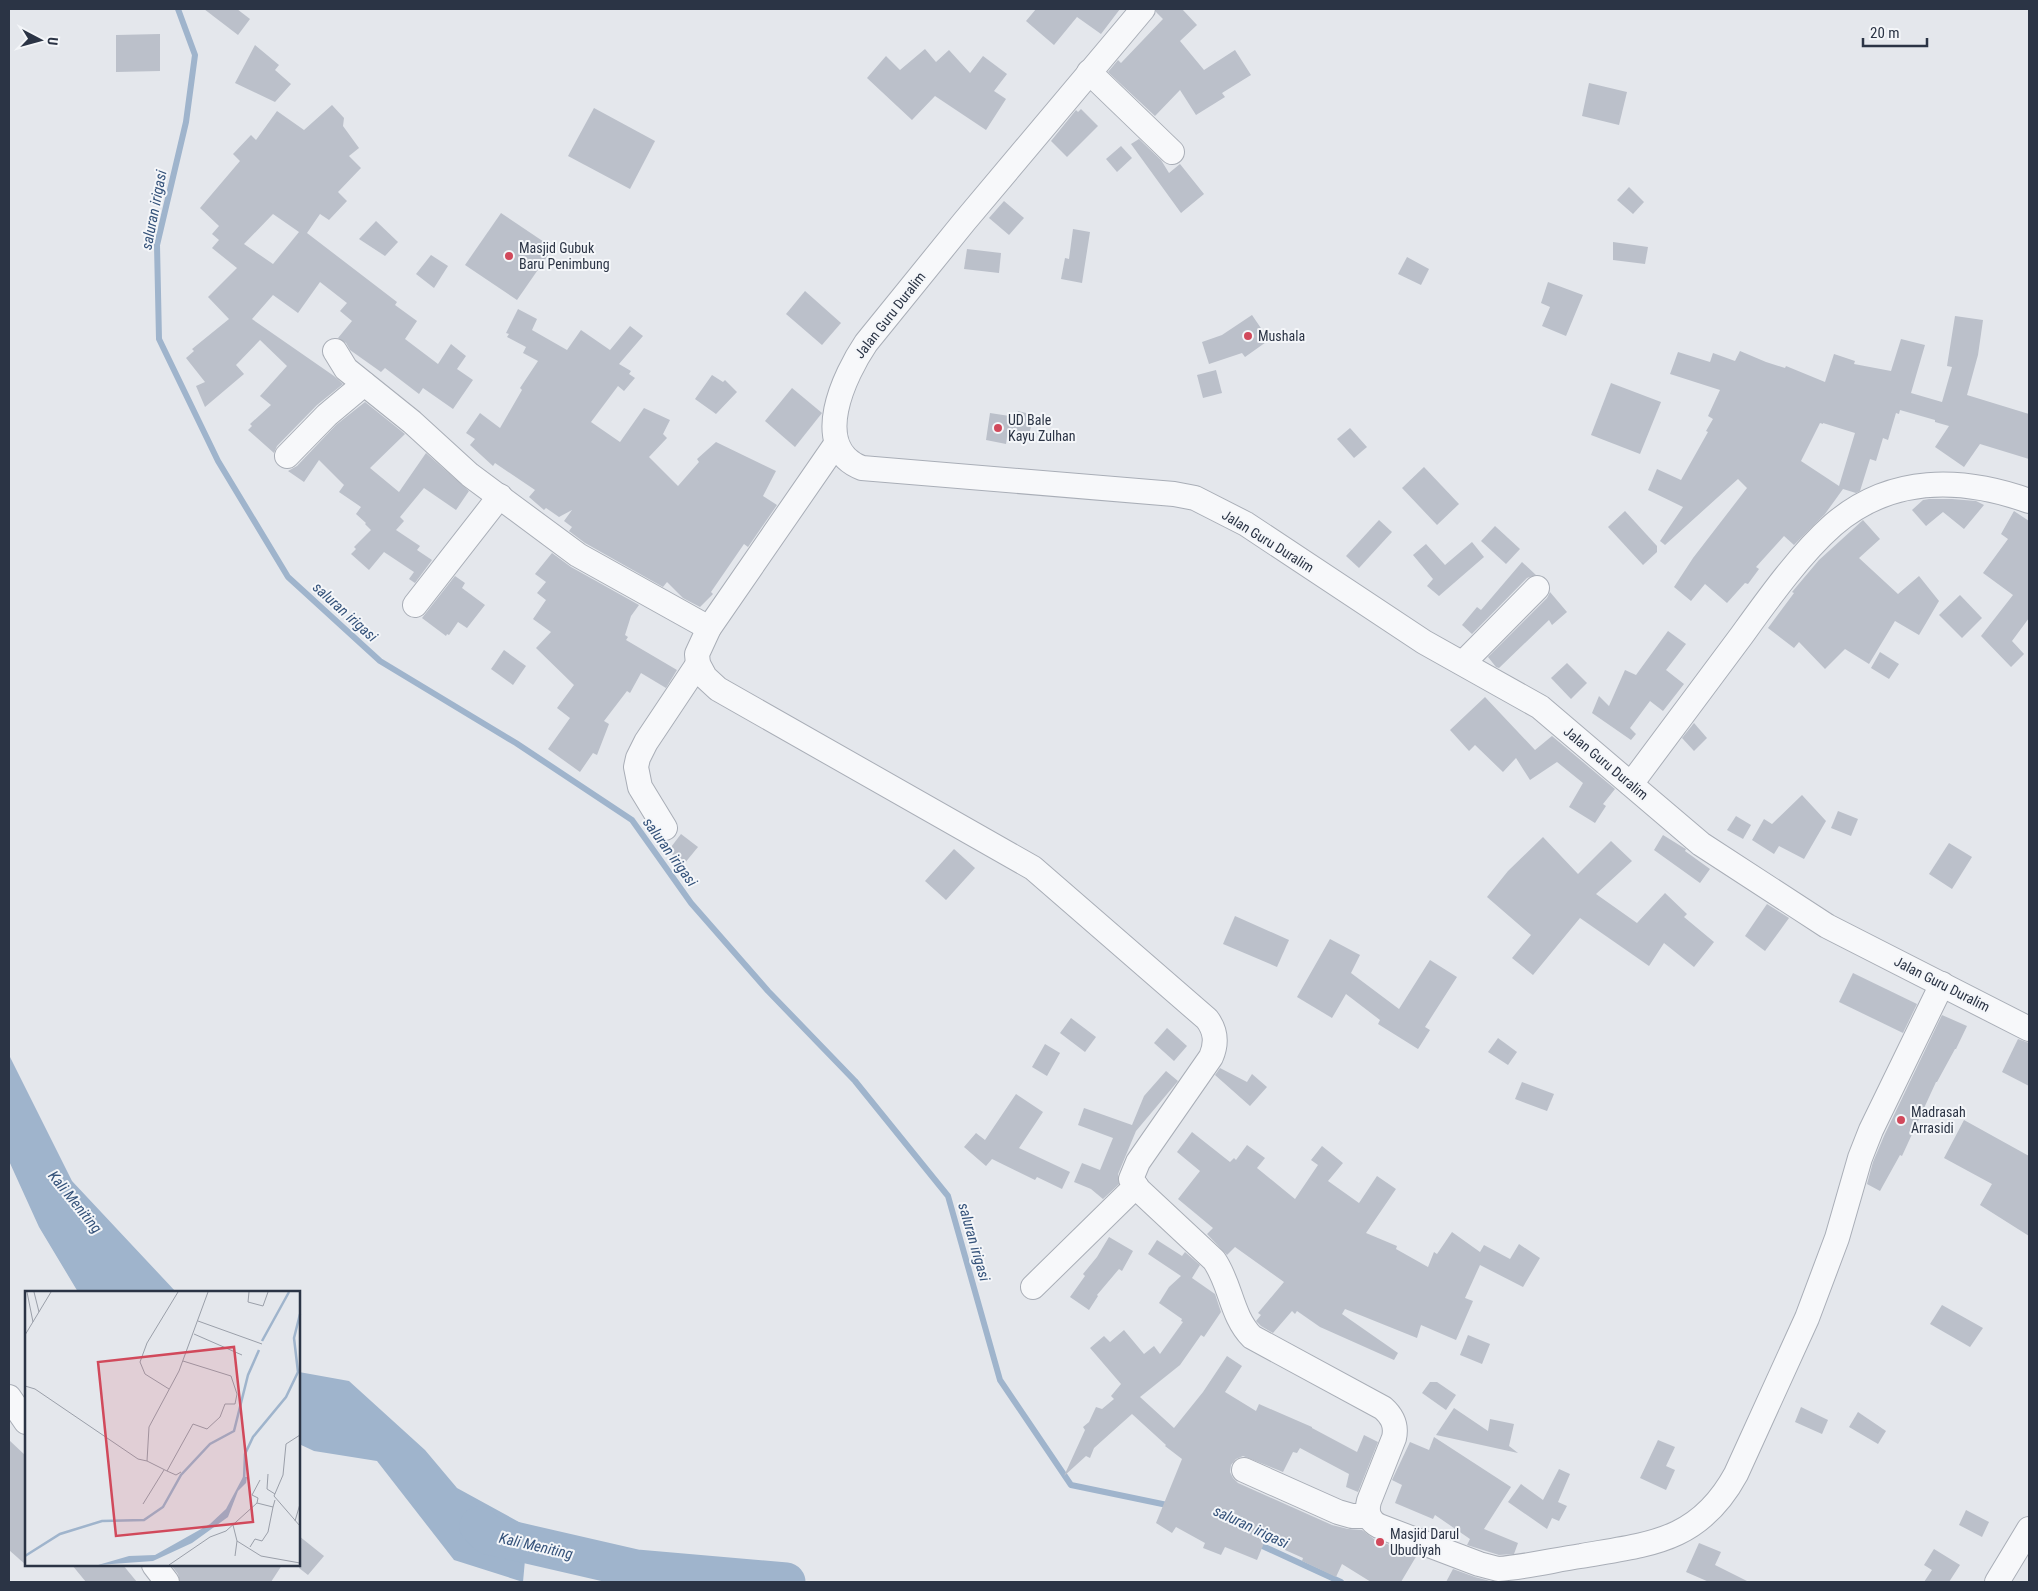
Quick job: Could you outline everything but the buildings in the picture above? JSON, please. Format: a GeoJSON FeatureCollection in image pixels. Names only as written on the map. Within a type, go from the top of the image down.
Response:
{"type":"FeatureCollection","features":[{"type":"Feature","properties":{"kind":"street","name":"Jalan Guru Duralim"},"geometry":{"type":"LineString","coordinates":[[1142,9],[866,343],[853,363],[838,405],[834,425],[836,444],[847,459],[862,468],[1073,487],[1154,491],[1194,498],[1246,524],[1424,642],[1540,707],[1701,844],[1827,926],[2029,1029]]}},
{"type":"Feature","properties":{"kind":"street"},"geometry":{"type":"LineString","coordinates":[[1088,72],[1172,152]]}},
{"type":"Feature","properties":{"kind":"street"},"geometry":{"type":"LineString","coordinates":[[335,351],[346,369],[412,422],[470,475],[578,555],[708,628]]}},
{"type":"Feature","properties":{"kind":"street"},"geometry":{"type":"LineString","coordinates":[[287,456],[327,415],[364,384]]}},
{"type":"Feature","properties":{"kind":"street"},"geometry":{"type":"LineString","coordinates":[[836,444],[708,628],[697,654],[698,664],[709,681],[718,689],[1033,868],[1207,1019],[1214,1034],[1213,1051],[1138,1162],[1131,1177],[1136,1186],[1214,1260],[1222,1271],[1242,1328],[1252,1337],[1382,1408],[1390,1415],[1395,1428],[1394,1438],[1368,1504],[1368,1516]]}},
{"type":"Feature","properties":{"kind":"street"},"geometry":{"type":"LineString","coordinates":[[1632,784],[1770,598],[1820,537],[1851,512],[1887,494],[1906,488],[1936,484],[1980,487],[2029,501]]}},
{"type":"Feature","properties":{"kind":"street"},"geometry":{"type":"LineString","coordinates":[[414,605],[500,496]]}},
{"type":"Feature","properties":{"kind":"street"},"geometry":{"type":"LineString","coordinates":[[1463,663],[1537,588]]}},
{"type":"Feature","properties":{"kind":"street"},"geometry":{"type":"LineString","coordinates":[[665,828],[640,787],[636,767],[646,742],[698,664]]}},
{"type":"Feature","properties":{"kind":"street"},"geometry":{"type":"LineString","coordinates":[[1244,1470],[1338,1512],[1352,1516],[1368,1516],[1379,1526],[1479,1564],[1498,1569],[1652,1544],[1682,1532],[1708,1513],[1719,1501],[1732,1481],[1792,1354],[1837,1238],[1860,1158],[1871,1130],[1942,984]]}},
{"type":"Feature","properties":{"kind":"street"},"geometry":{"type":"LineString","coordinates":[[1033,1287],[1136,1186]]}},
{"type":"Feature","properties":{"kind":"street"},"geometry":{"type":"LineString","coordinates":[[9,1397],[25,1421]]}},
{"type":"Feature","properties":{"kind":"street"},"geometry":{"type":"LineString","coordinates":[[1997,1582],[2029,1529]]}},
{"type":"Feature","properties":{"kind":"street"},"geometry":{"type":"LineString","coordinates":[[155,1566],[167,1582]]}},
{"type":"Feature","properties":{"kind":"water"},"geometry":{"type":"Polygon","coordinates":[[[9,1055],[72,1181],[175,1291],[77,1291],[39,1227],[9,1161],[9,1055]]]}},
{"type":"Feature","properties":{"kind":"water"},"geometry":{"type":"Polygon","coordinates":[[[300,1372],[349,1381],[425,1450],[457,1488],[528,1527],[523,1582],[454,1560],[377,1461],[314,1451],[300,1444],[300,1372]]]}},
{"type":"Feature","properties":{"kind":"waterway","name":"saluran irigasi"},"geometry":{"type":"LineString","coordinates":[[178,9],[195,55],[186,122],[157,245],[159,339],[218,461],[288,577],[380,661],[516,743],[632,820],[691,903],[768,991],[855,1081],[948,1196],[1000,1380],[1071,1485],[1172,1506]]}},
{"type":"Feature","properties":{"kind":"waterway","name":"Kali Meniting"},"geometry":{"type":"LineString","coordinates":[[479,1526],[488,1535],[636,1569],[786,1582]]}},
{"type":"Feature","properties":{"kind":"waterway","name":"saluran irigasi"},"geometry":{"type":"LineString","coordinates":[[1256,1543],[1341,1582]]}},
{"type":"Feature","properties":{"kind":"place","name":"Masjid Gubuk Baru Penimbung"},"geometry":{"type":"Point","coordinates":[509,256]}},
{"type":"Feature","properties":{"kind":"place","name":"Mushala"},"geometry":{"type":"Point","coordinates":[1248,336]}},
{"type":"Feature","properties":{"kind":"place","name":"UD Bale Kayu Zulhan"},"geometry":{"type":"Point","coordinates":[998,428]}},
{"type":"Feature","properties":{"kind":"place","name":"Madrasah Arrasidi"},"geometry":{"type":"Point","coordinates":[1901,1120]}},
{"type":"Feature","properties":{"kind":"place","name":"Masjid Darul Ubudiyah"},"geometry":{"type":"Point","coordinates":[1380,1542]}}]}
